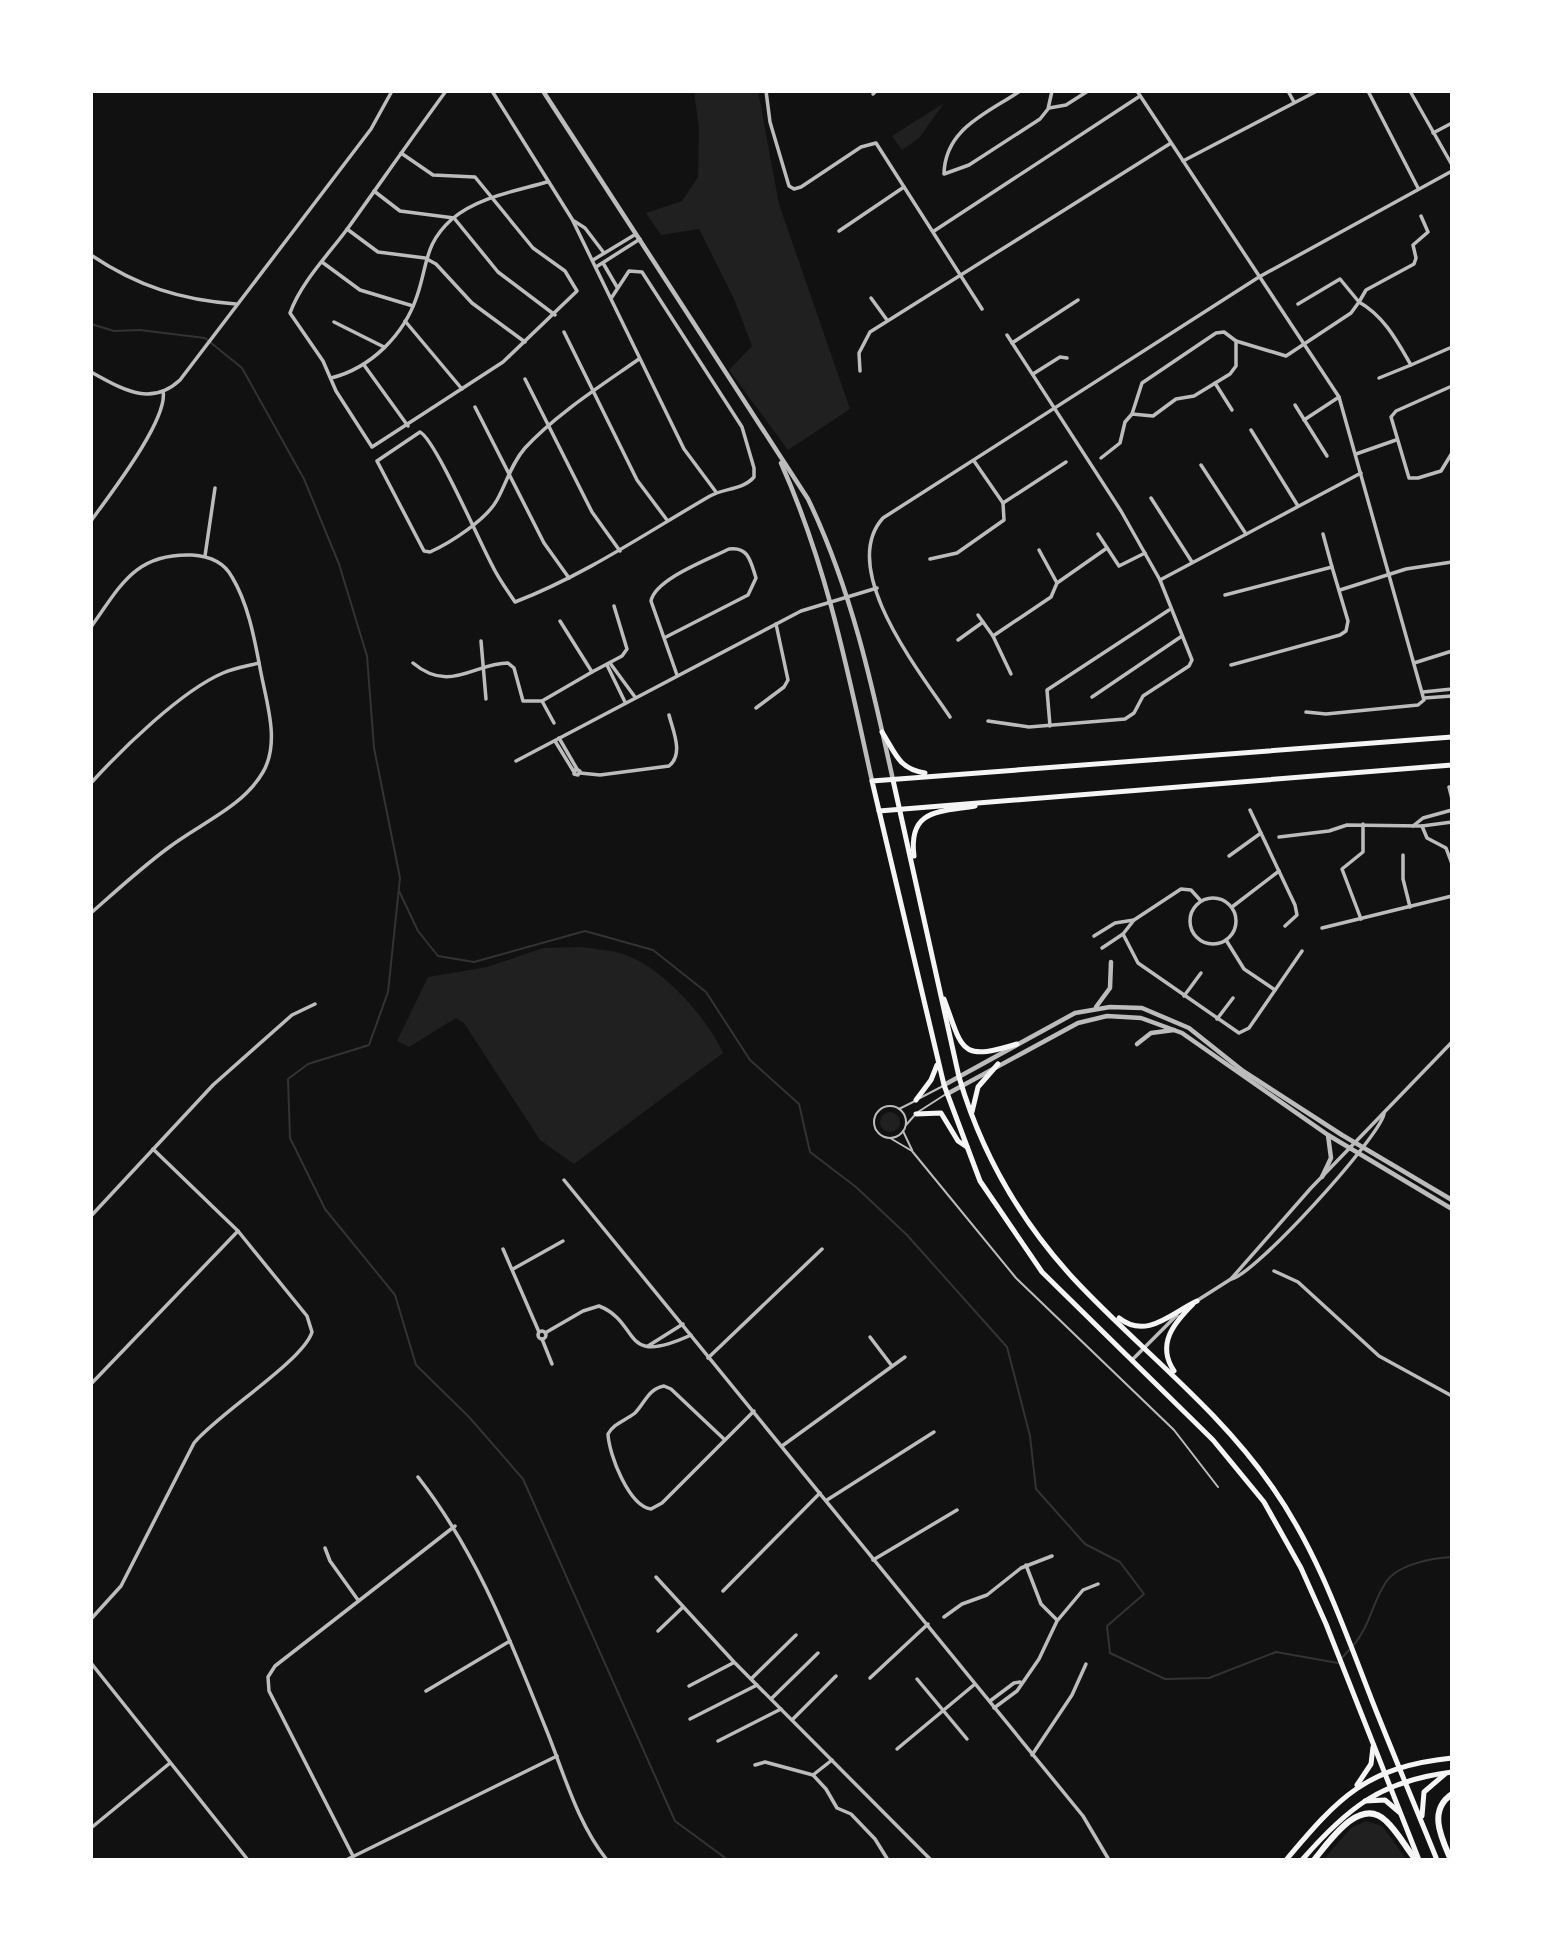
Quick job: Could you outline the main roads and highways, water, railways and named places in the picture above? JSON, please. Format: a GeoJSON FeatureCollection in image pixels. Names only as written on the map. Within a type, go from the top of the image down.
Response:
{"type":"FeatureCollection","features":[{"type":"Feature","properties":{"kind":"highway"},"geometry":{"type":"LineString","coordinates":[[1450,1859],[1438,1820],[1441,1807],[1452,1794]]}},
{"type":"Feature","properties":{"kind":"highway"},"geometry":{"type":"LineString","coordinates":[[1314,1860],[1345,1825],[1356,1817],[1370,1814],[1385,1820],[1418,1860]]}},
{"type":"Feature","properties":{"kind":"main road"},"geometry":{"type":"LineString","coordinates":[[882,732],[904,767],[934,775]]}},
{"type":"Feature","properties":{"kind":"main road"},"geometry":{"type":"LineString","coordinates":[[1418,1860],[1326,1624],[1287,1540],[1252,1485],[1213,1440],[1042,1272],[990,1200],[944,1085],[872,781],[1452,737]]}},
{"type":"Feature","properties":{"kind":"main road"},"geometry":{"type":"LineString","coordinates":[[880,811],[1452,765]]}},
{"type":"Feature","properties":{"kind":"main road"},"geometry":{"type":"LineString","coordinates":[[893,780],[959,1077],[989,1156],[1015,1203],[1089,1294],[1196,1397]]}},
{"type":"Feature","properties":{"kind":"main road"},"geometry":{"type":"LineString","coordinates":[[916,880],[912,839],[916,826],[924,818],[935,813],[1009,801]]}},
{"type":"Feature","properties":{"kind":"main road"},"geometry":{"type":"LineString","coordinates":[[936,979],[965,1048],[982,1054],[1017,1044]]}},
{"type":"Feature","properties":{"kind":"main road"},"geometry":{"type":"LineString","coordinates":[[916,1100],[931,1080],[938,1062]]}},
{"type":"Feature","properties":{"kind":"main road"},"geometry":{"type":"LineString","coordinates":[[972,1115],[978,1087],[998,1064]]}},
{"type":"Feature","properties":{"kind":"main road"},"geometry":{"type":"LineString","coordinates":[[916,1114],[941,1113],[958,1141],[967,1147]]}},
{"type":"Feature","properties":{"kind":"main road"},"geometry":{"type":"LineString","coordinates":[[1089,1294],[1124,1321],[1141,1327],[1159,1323],[1196,1301],[1174,1324],[1166,1345],[1171,1366],[1247,1454],[1273,1489],[1316,1562],[1437,1860]]}},
{"type":"Feature","properties":{"kind":"main road"},"geometry":{"type":"LineString","coordinates":[[1286,1860],[1331,1807],[1355,1787],[1371,1764],[1373,1741]]}},
{"type":"Feature","properties":{"kind":"main road"},"geometry":{"type":"LineString","coordinates":[[1355,1787],[1401,1768],[1452,1758]]}},
{"type":"Feature","properties":{"kind":"main road"},"geometry":{"type":"LineString","coordinates":[[1302,1860],[1338,1820],[1359,1802],[1406,1780],[1450,1772]]}},
{"type":"Feature","properties":{"kind":"main road"},"geometry":{"type":"LineString","coordinates":[[1422,1823],[1421,1803],[1424,1792],[1434,1780],[1450,1772]]}},
{"type":"Feature","properties":{"kind":"main road"},"geometry":{"type":"LineString","coordinates":[[1359,1802],[1385,1800],[1403,1817]]}},
{"type":"Feature","properties":{"kind":"waterway"},"geometry":{"type":"LineString","coordinates":[[91,324],[114,331],[140,330],[205,338],[242,368],[304,479],[339,564],[367,656],[374,748],[400,878],[388,992],[369,1045],[308,1064],[288,1079],[290,1138],[325,1209],[395,1295],[416,1365],[469,1417],[523,1479],[675,1821],[728,1860]]}},
{"type":"Feature","properties":{"kind":"waterway"},"geometry":{"type":"LineString","coordinates":[[399,891],[418,931],[438,956],[474,962],[585,931],[653,950],[706,992],[750,1060],[799,1104],[810,1152],[856,1187],[907,1235],[1007,1347],[1030,1436],[1036,1489],[1085,1544],[1120,1562],[1144,1594],[1107,1626],[1110,1653],[1165,1679],[1209,1678],[1276,1652],[1338,1663]]}},
{"type":"Feature","properties":{"kind":"waterway"},"geometry":{"type":"LineString","coordinates":[[1353,1646],[1363,1631],[1381,1590],[1392,1576],[1416,1563],[1452,1557]]}},
{"type":"Feature","properties":{"kind":"waterway"},"geometry":{"type":"LineString","coordinates":[[1341,1659],[1349,1650]]}}]}
